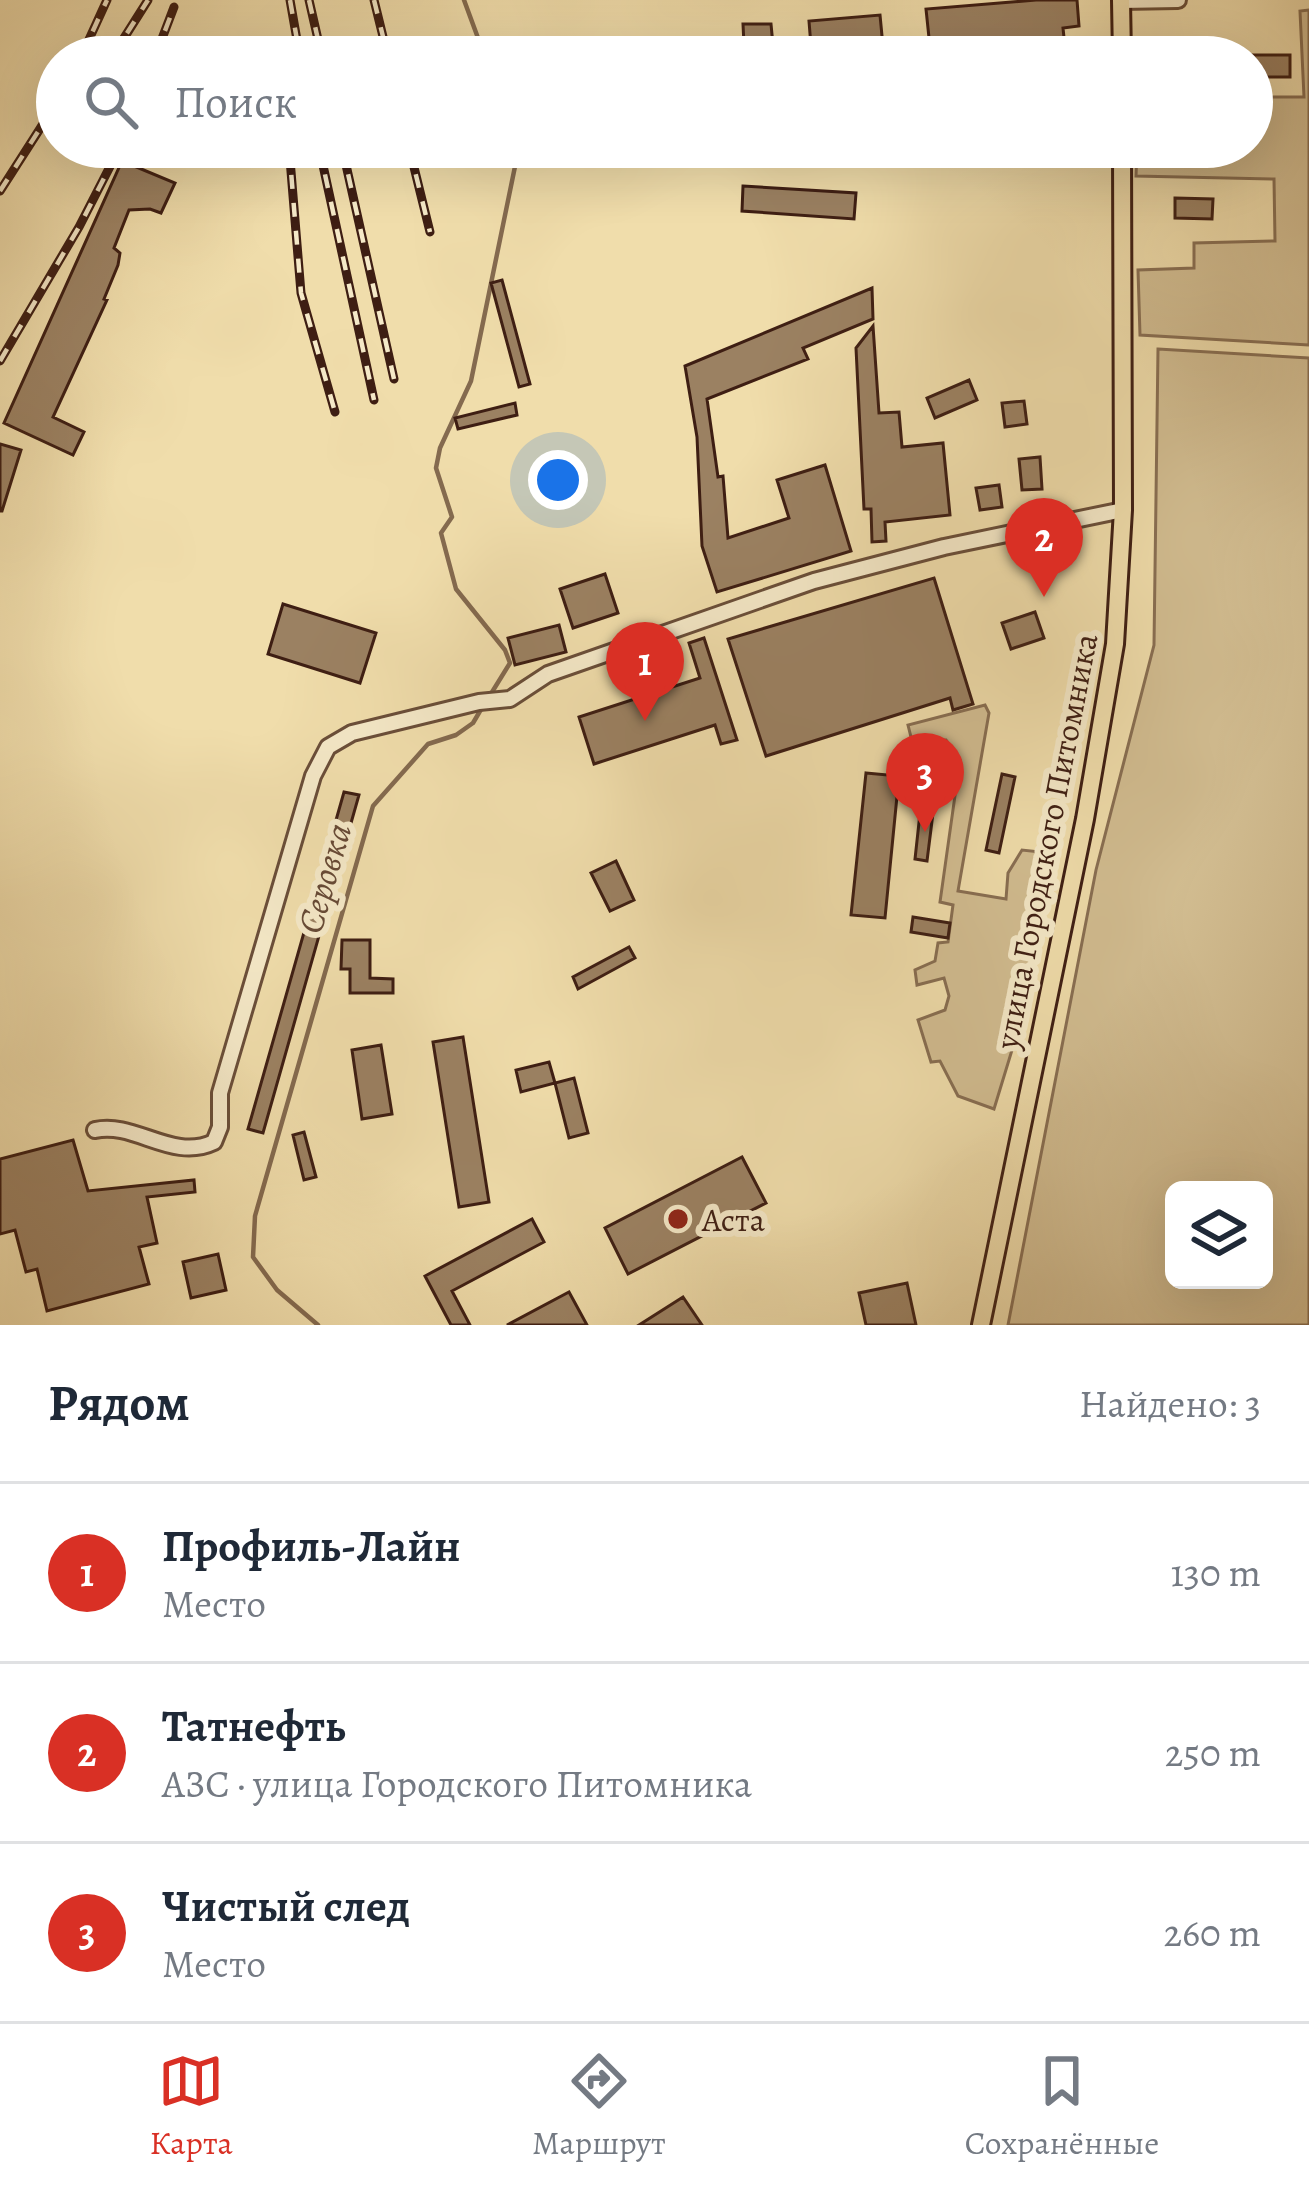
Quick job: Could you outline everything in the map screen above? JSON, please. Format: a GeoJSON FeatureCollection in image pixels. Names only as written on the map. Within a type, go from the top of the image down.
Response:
{"type":"FeatureCollection","features":[{"type":"Feature","properties":{"kind":"main road"},"geometry":{"type":"LineString","coordinates":[[1121,1],[1122,36]]}},
{"type":"Feature","properties":{"kind":"main road","name":"улица Городского Питомника"},"geometry":{"type":"LineString","coordinates":[[981,1325],[1089,797],[1115,644],[1123,510],[1122,168]]}},
{"type":"Feature","properties":{"kind":"street"},"geometry":{"type":"LineString","coordinates":[[1121,1],[1178,0]]}},
{"type":"Feature","properties":{"kind":"street"},"geometry":{"type":"LineString","coordinates":[[95,1130],[110,1127],[184,1149],[214,1142],[220,1127],[220,1093],[313,776],[328,747],[352,733],[391,721],[510,699],[548,674],[814,581],[1123,510]]}},
{"type":"Feature","properties":{"kind":"shaded area"},"geometry":{"type":"Polygon","coordinates":[[[1309,10],[1309,345],[1140,335],[1138,270],[1194,268],[1194,243],[1275,241],[1274,179],[1136,176],[1136,168],[1273,168],[1273,97],[1304,97],[1300,11],[1309,10]]]}},
{"type":"Feature","properties":{"kind":"shaded area"},"geometry":{"type":"Polygon","coordinates":[[[1158,349],[1309,358],[1309,1325],[1008,1325],[1096,870],[1154,645],[1158,349]]]}},
{"type":"Feature","properties":{"kind":"shaded area"},"geometry":{"type":"Polygon","coordinates":[[[985,705],[989,713],[958,891],[1006,899],[1008,873],[1022,850],[1050,853],[1027,1001],[994,1109],[958,1096],[940,1061],[931,1062],[918,1020],[945,1010],[949,996],[944,978],[917,985],[915,970],[935,961],[938,943],[948,942],[953,905],[940,902],[960,760],[946,740],[912,741],[908,725],[985,705]]]}},
{"type":"Feature","properties":{"kind":"building"},"geometry":{"type":"Polygon","coordinates":[[[1077,0],[1079,26],[1063,28],[1064,36],[929,36],[926,9],[1077,0]]]}},
{"type":"Feature","properties":{"kind":"building"},"geometry":{"type":"Polygon","coordinates":[[[880,15],[882,36],[810,36],[809,21],[880,15]]]}},
{"type":"Feature","properties":{"kind":"building"},"geometry":{"type":"Polygon","coordinates":[[[743,24],[771,24],[772,36],[744,36],[743,24]]]}},
{"type":"Feature","properties":{"kind":"building"},"geometry":{"type":"Polygon","coordinates":[[[1273,55],[1290,55],[1290,77],[1273,77],[1273,55]]]}},
{"type":"Feature","properties":{"kind":"building"},"geometry":{"type":"Polygon","coordinates":[[[119,168],[139,168],[175,183],[161,213],[129,210],[114,248],[120,253],[107,300],[53,417],[84,432],[73,455],[4,423],[119,168]]]}},
{"type":"Feature","properties":{"kind":"building"},"geometry":{"type":"Polygon","coordinates":[[[743,186],[856,193],[854,219],[742,211],[743,186]]]}},
{"type":"Feature","properties":{"kind":"building"},"geometry":{"type":"Polygon","coordinates":[[[1175,198],[1213,199],[1212,219],[1175,218],[1175,198]]]}},
{"type":"Feature","properties":{"kind":"building"},"geometry":{"type":"Polygon","coordinates":[[[502,280],[530,384],[519,387],[491,283],[502,280]]]}},
{"type":"Feature","properties":{"kind":"building"},"geometry":{"type":"Polygon","coordinates":[[[872,288],[873,319],[803,348],[808,359],[707,399],[718,477],[723,476],[728,538],[789,518],[777,480],[825,465],[851,551],[717,592],[702,546],[697,437],[685,366],[872,288]]]}},
{"type":"Feature","properties":{"kind":"building"},"geometry":{"type":"Polygon","coordinates":[[[873,326],[879,413],[899,412],[902,447],[943,443],[950,515],[885,522],[886,541],[872,542],[871,509],[864,509],[856,348],[873,326]]]}},
{"type":"Feature","properties":{"kind":"building"},"geometry":{"type":"Polygon","coordinates":[[[969,380],[977,400],[935,418],[927,398],[969,380]]]}},
{"type":"Feature","properties":{"kind":"building"},"geometry":{"type":"Polygon","coordinates":[[[1024,401],[1027,424],[1005,427],[1002,403],[1024,401]]]}},
{"type":"Feature","properties":{"kind":"building"},"geometry":{"type":"Polygon","coordinates":[[[515,403],[517,415],[458,429],[455,418],[515,403]]]}},
{"type":"Feature","properties":{"kind":"building"},"geometry":{"type":"Polygon","coordinates":[[[0,444],[21,450],[2,511],[0,511],[0,444]]]}},
{"type":"Feature","properties":{"kind":"building"},"geometry":{"type":"Polygon","coordinates":[[[1040,457],[1042,489],[1022,490],[1019,459],[1040,457]]]}},
{"type":"Feature","properties":{"kind":"building"},"geometry":{"type":"Polygon","coordinates":[[[999,485],[1002,507],[980,510],[976,488],[999,485]]]}},
{"type":"Feature","properties":{"kind":"building"},"geometry":{"type":"Polygon","coordinates":[[[605,574],[618,613],[573,628],[560,589],[605,574]]]}},
{"type":"Feature","properties":{"kind":"building"},"geometry":{"type":"Polygon","coordinates":[[[934,578],[973,704],[953,710],[950,698],[766,756],[728,639],[934,578]]]}},
{"type":"Feature","properties":{"kind":"building"},"geometry":{"type":"Polygon","coordinates":[[[283,604],[376,633],[360,683],[268,654],[283,604]]]}},
{"type":"Feature","properties":{"kind":"building"},"geometry":{"type":"Polygon","coordinates":[[[1035,612],[1044,638],[1011,649],[1002,623],[1035,612]]]}},
{"type":"Feature","properties":{"kind":"building"},"geometry":{"type":"Polygon","coordinates":[[[559,625],[566,652],[515,665],[508,638],[559,625]]]}},
{"type":"Feature","properties":{"kind":"building"},"geometry":{"type":"Polygon","coordinates":[[[704,638],[737,740],[721,744],[715,725],[594,764],[579,717],[700,678],[689,643],[704,638]]]}},
{"type":"Feature","properties":{"kind":"building"},"geometry":{"type":"Polygon","coordinates":[[[866,773],[899,776],[885,918],[851,915],[866,773]]]}},
{"type":"Feature","properties":{"kind":"building"},"geometry":{"type":"Polygon","coordinates":[[[1002,774],[1015,777],[999,853],[986,850],[1002,774]]]}},
{"type":"Feature","properties":{"kind":"building"},"geometry":{"type":"Polygon","coordinates":[[[344,792],[359,795],[263,1133],[248,1129],[344,792]]]}},
{"type":"Feature","properties":{"kind":"building"},"geometry":{"type":"Polygon","coordinates":[[[921,804],[934,805],[927,861],[915,859],[921,804]]]}},
{"type":"Feature","properties":{"kind":"building"},"geometry":{"type":"Polygon","coordinates":[[[616,861],[634,900],[610,911],[591,873],[616,861]]]}},
{"type":"Feature","properties":{"kind":"building"},"geometry":{"type":"Polygon","coordinates":[[[913,917],[950,923],[948,938],[911,932],[913,917]]]}},
{"type":"Feature","properties":{"kind":"building"},"geometry":{"type":"Polygon","coordinates":[[[342,940],[370,940],[370,978],[393,979],[393,993],[350,993],[350,969],[341,969],[342,940]]]}},
{"type":"Feature","properties":{"kind":"building"},"geometry":{"type":"Polygon","coordinates":[[[629,947],[635,958],[578,989],[573,977],[629,947]]]}},
{"type":"Feature","properties":{"kind":"building"},"geometry":{"type":"Polygon","coordinates":[[[463,1037],[489,1202],[459,1207],[433,1042],[463,1037]]]}},
{"type":"Feature","properties":{"kind":"building"},"geometry":{"type":"Polygon","coordinates":[[[381,1045],[392,1114],[362,1119],[352,1050],[381,1045]]]}},
{"type":"Feature","properties":{"kind":"building"},"geometry":{"type":"Polygon","coordinates":[[[549,1062],[555,1083],[521,1092],[516,1070],[549,1062]]]}},
{"type":"Feature","properties":{"kind":"building"},"geometry":{"type":"Polygon","coordinates":[[[574,1078],[588,1133],[569,1138],[555,1083],[574,1078]]]}},
{"type":"Feature","properties":{"kind":"building"},"geometry":{"type":"Polygon","coordinates":[[[304,1132],[316,1177],[304,1180],[293,1135],[304,1132]]]}},
{"type":"Feature","properties":{"kind":"building"},"geometry":{"type":"Polygon","coordinates":[[[73,1140],[88,1191],[194,1180],[195,1192],[147,1197],[157,1243],[139,1247],[149,1284],[47,1311],[37,1269],[26,1272],[15,1230],[0,1234],[0,1159],[73,1140]]]}},
{"type":"Feature","properties":{"kind":"building","name":"Аста"},"geometry":{"type":"Polygon","coordinates":[[[742,1157],[766,1203],[628,1274],[605,1228],[742,1157]]]}},
{"type":"Feature","properties":{"kind":"building"},"geometry":{"type":"Polygon","coordinates":[[[532,1219],[544,1242],[452,1291],[470,1325],[451,1325],[425,1276],[532,1219]]]}},
{"type":"Feature","properties":{"kind":"building"},"geometry":{"type":"Polygon","coordinates":[[[218,1254],[226,1290],[191,1298],[183,1262],[218,1254]]]}},
{"type":"Feature","properties":{"kind":"building"},"geometry":{"type":"Polygon","coordinates":[[[907,1283],[916,1325],[866,1325],[859,1293],[907,1283]]]}},
{"type":"Feature","properties":{"kind":"building"},"geometry":{"type":"Polygon","coordinates":[[[569,1292],[587,1325],[507,1325],[569,1292]]]}},
{"type":"Feature","properties":{"kind":"building"},"geometry":{"type":"Polygon","coordinates":[[[683,1297],[702,1325],[639,1325],[683,1297]]]}},
{"type":"Feature","properties":{"kind":"waterway","name":"Серовка"},"geometry":{"type":"LineString","coordinates":[[464,0],[477,36]]}},
{"type":"Feature","properties":{"kind":"waterway","name":"Серовка"},"geometry":{"type":"LineString","coordinates":[[489,697],[510,663],[505,650],[456,589],[441,533],[452,517],[436,468],[440,448],[471,381],[515,168]]}},
{"type":"Feature","properties":{"kind":"waterway","name":"Серовка"},"geometry":{"type":"LineString","coordinates":[[318,1325],[277,1290],[253,1257],[255,1216],[373,806],[428,744],[456,735],[473,723],[483,706]]}},
{"type":"Feature","properties":{"kind":"railway"},"geometry":{"type":"LineString","coordinates":[[91,36],[107,0]]}},
{"type":"Feature","properties":{"kind":"railway"},"geometry":{"type":"LineString","coordinates":[[125,36],[148,0]]}},
{"type":"Feature","properties":{"kind":"railway"},"geometry":{"type":"LineString","coordinates":[[290,0],[296,36]]}},
{"type":"Feature","properties":{"kind":"railway"},"geometry":{"type":"LineString","coordinates":[[309,0],[317,36]]}},
{"type":"Feature","properties":{"kind":"railway"},"geometry":{"type":"LineString","coordinates":[[374,0],[383,36]]}},
{"type":"Feature","properties":{"kind":"railway"},"geometry":{"type":"LineString","coordinates":[[163,36],[174,7]]}},
{"type":"Feature","properties":{"kind":"railway"},"geometry":{"type":"LineString","coordinates":[[0,191],[36,135]]}},
{"type":"Feature","properties":{"kind":"railway"},"geometry":{"type":"LineString","coordinates":[[0,361],[109,168]]}},
{"type":"Feature","properties":{"kind":"railway"},"geometry":{"type":"LineString","coordinates":[[291,168],[301,293],[335,412]]}},
{"type":"Feature","properties":{"kind":"railway"},"geometry":{"type":"LineString","coordinates":[[324,168],[374,400]]}},
{"type":"Feature","properties":{"kind":"railway"},"geometry":{"type":"LineString","coordinates":[[347,168],[394,379]]}},
{"type":"Feature","properties":{"kind":"railway"},"geometry":{"type":"LineString","coordinates":[[414,168],[430,232]]}},
{"type":"Feature","properties":{"kind":"place","name":"Татнефть"},"geometry":{"type":"Point","coordinates":[1044,597]}},
{"type":"Feature","properties":{"kind":"place","name":"Профиль-Лайн"},"geometry":{"type":"Point","coordinates":[645,721]}},
{"type":"Feature","properties":{"kind":"place","name":"Чистый след"},"geometry":{"type":"Point","coordinates":[925,832]}},
{"type":"Feature","properties":{"kind":"place","name":"Аста"},"geometry":{"type":"Point","coordinates":[678,1219]}}]}
